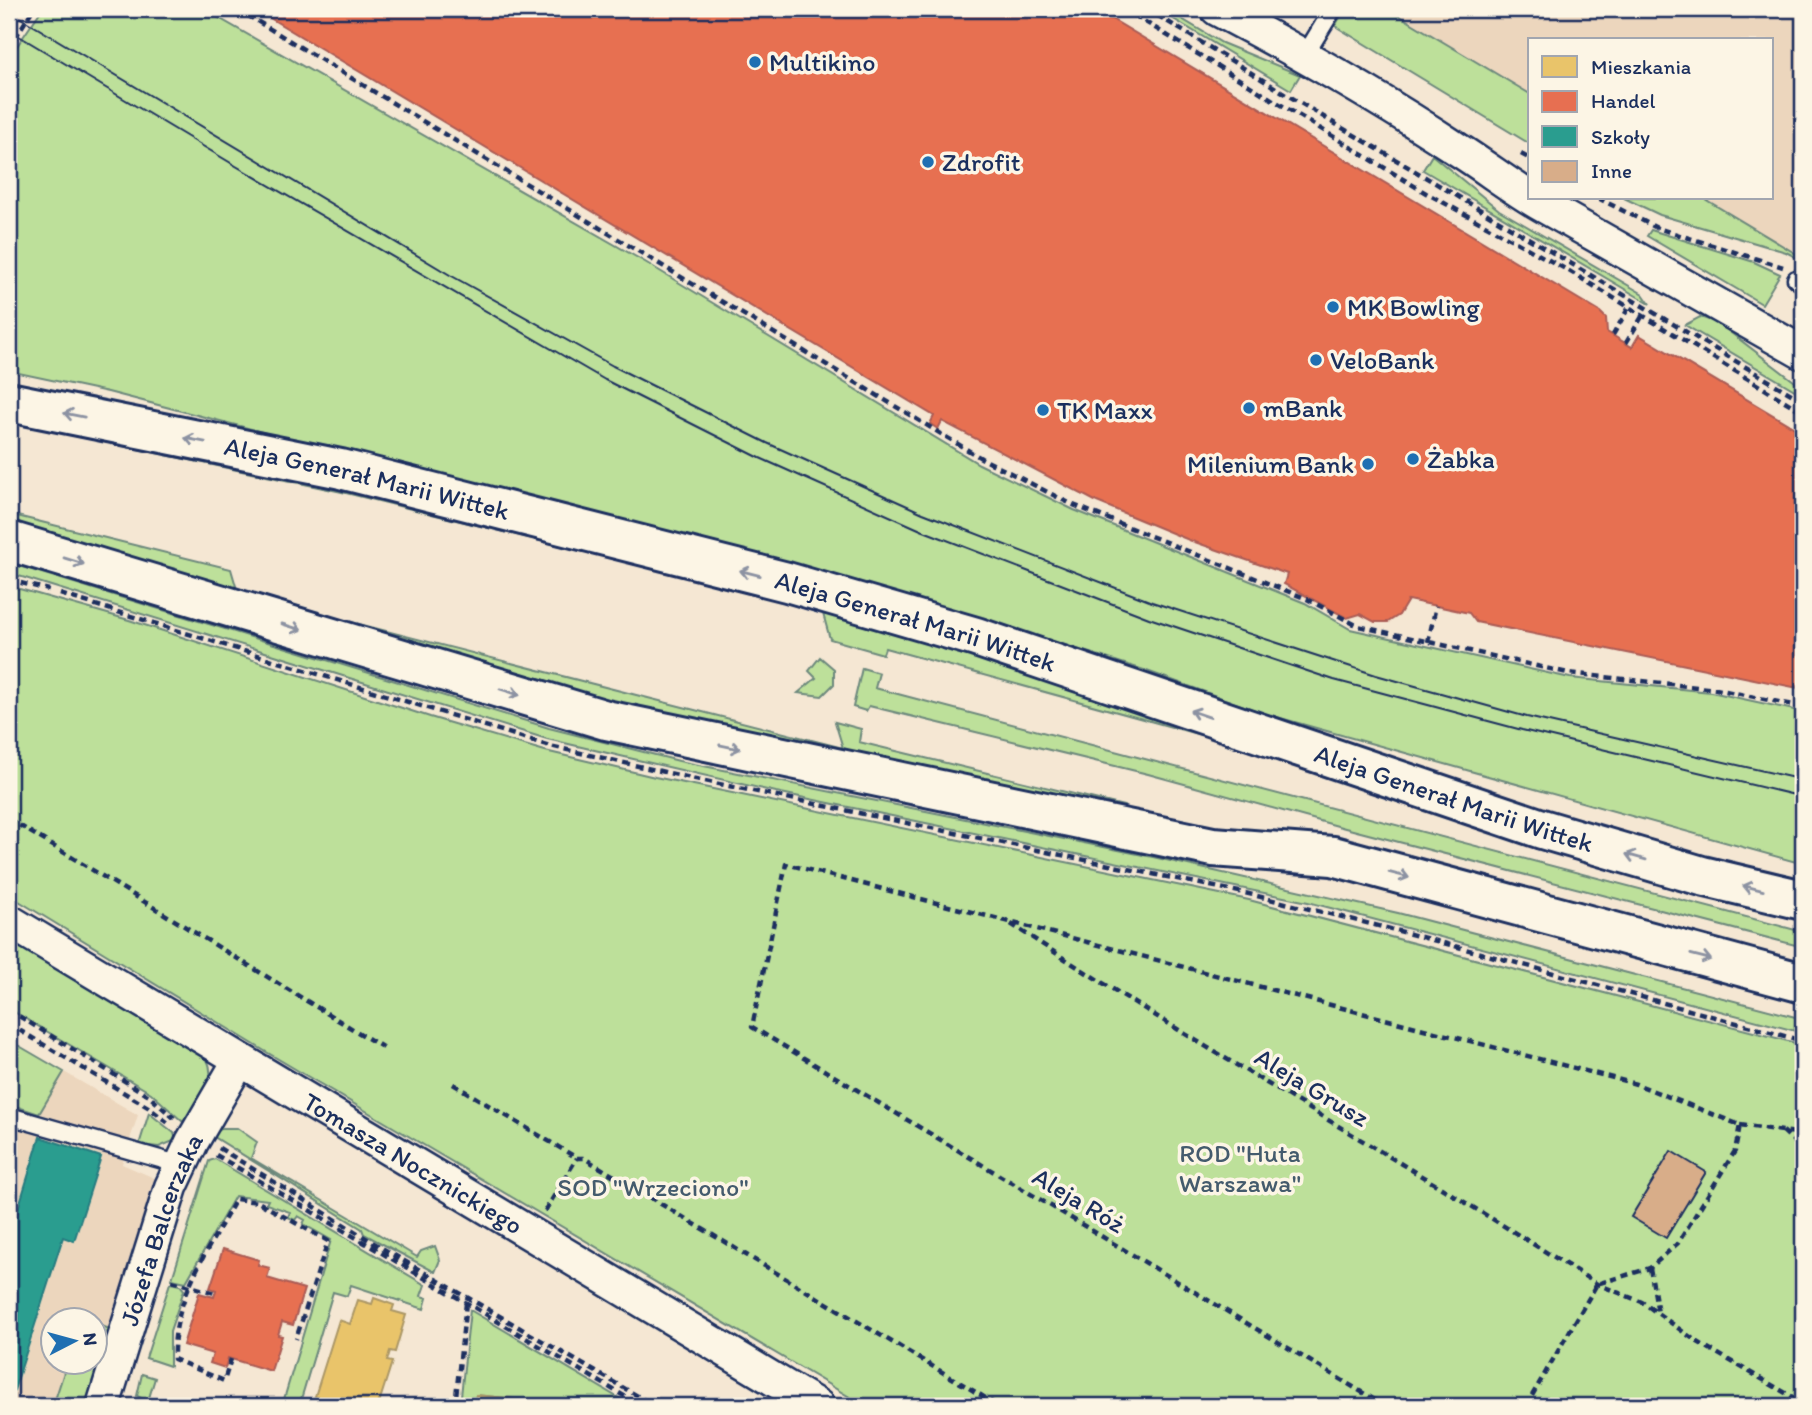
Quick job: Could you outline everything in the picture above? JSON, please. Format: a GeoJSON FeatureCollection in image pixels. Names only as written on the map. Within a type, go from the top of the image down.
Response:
{"type":"FeatureCollection","features":[{"type":"Feature","properties":{"kind":"main road","name":"Aleja Generał Marii Wittek"},"geometry":{"type":"LineString","coordinates":[[9,402],[341,469],[787,582],[976,637],[1542,829],[1702,876],[1803,900]]}},
{"type":"Feature","properties":{"kind":"main road"},"geometry":{"type":"LineString","coordinates":[[9,541],[606,720],[1213,848],[1333,856],[1803,983]]}},
{"type":"Feature","properties":{"kind":"street"},"geometry":{"type":"LineString","coordinates":[[1217,9],[1305,55],[1457,148],[1528,197]]}},
{"type":"Feature","properties":{"kind":"street"},"geometry":{"type":"LineString","coordinates":[[1534,200],[1803,353]]}},
{"type":"Feature","properties":{"kind":"street","name":"Tomasza Nocznickiego"},"geometry":{"type":"LineString","coordinates":[[9,921],[239,1061],[536,1225],[818,1406]]}},
{"type":"Feature","properties":{"kind":"street","name":"Józefa Balcerzaka"},"geometry":{"type":"LineString","coordinates":[[103,1406],[171,1187],[190,1147],[239,1061]]}},
{"type":"Feature","properties":{"kind":"lane"},"geometry":{"type":"LineString","coordinates":[[1305,55],[1333,9]]}},
{"type":"Feature","properties":{"kind":"lane"},"geometry":{"type":"LineString","coordinates":[[9,1116],[190,1147]]}},
{"type":"Feature","properties":{"kind":"path"},"geometry":{"type":"LineString","coordinates":[[9,48],[33,9]]}},
{"type":"Feature","properties":{"kind":"path"},"geometry":{"type":"LineString","coordinates":[[237,9],[1022,480],[1126,527],[1307,599],[1345,621],[1568,674],[1716,689],[1803,707]]}},
{"type":"Feature","properties":{"kind":"path"},"geometry":{"type":"LineString","coordinates":[[1124,9],[1426,193],[1643,315],[1803,412]]}},
{"type":"Feature","properties":{"kind":"path"},"geometry":{"type":"LineString","coordinates":[[1147,9],[1803,401]]}},
{"type":"Feature","properties":{"kind":"path"},"geometry":{"type":"LineString","coordinates":[[1602,200],[1646,225],[1774,262],[1799,282]]}},
{"type":"Feature","properties":{"kind":"path"},"geometry":{"type":"LineString","coordinates":[[1613,335],[1629,307]]}},
{"type":"Feature","properties":{"kind":"path"},"geometry":{"type":"LineString","coordinates":[[1626,343],[1643,315]]}},
{"type":"Feature","properties":{"kind":"path"},"geometry":{"type":"LineString","coordinates":[[1429,642],[1436,606]]}},
{"type":"Feature","properties":{"kind":"path"},"geometry":{"type":"LineString","coordinates":[[9,819],[387,1050]]}},
{"type":"Feature","properties":{"kind":"path","name":"Aleja Róż"},"geometry":{"type":"LineString","coordinates":[[1009,922],[786,864],[752,1027],[1385,1406]]}},
{"type":"Feature","properties":{"kind":"path"},"geometry":{"type":"LineString","coordinates":[[1009,922],[1636,1084],[1740,1125],[1803,1134]]}},
{"type":"Feature","properties":{"kind":"path","name":"Aleja Grusz"},"geometry":{"type":"LineString","coordinates":[[1009,922],[1129,1001],[1337,1123],[1597,1284],[1642,1301],[1696,1341],[1803,1403]]}},
{"type":"Feature","properties":{"kind":"path"},"geometry":{"type":"LineString","coordinates":[[9,1010],[149,1096],[190,1147],[387,1251],[655,1406]]}},
{"type":"Feature","properties":{"kind":"path"},"geometry":{"type":"LineString","coordinates":[[9,1024],[148,1107],[190,1147],[467,1303],[641,1406]]}},
{"type":"Feature","properties":{"kind":"path"},"geometry":{"type":"LineString","coordinates":[[453,1084],[577,1158],[584,1158],[999,1406]]}},
{"type":"Feature","properties":{"kind":"path"},"geometry":{"type":"LineString","coordinates":[[1527,1406],[1597,1284],[1650,1268],[1678,1243],[1735,1151],[1740,1125]]}},
{"type":"Feature","properties":{"kind":"path"},"geometry":{"type":"LineString","coordinates":[[1783,1131],[1803,1150]]}},
{"type":"Feature","properties":{"kind":"path"},"geometry":{"type":"LineString","coordinates":[[536,1225],[577,1158]]}},
{"type":"Feature","properties":{"kind":"path"},"geometry":{"type":"LineString","coordinates":[[231,1359],[224,1381],[174,1359],[173,1337],[188,1285],[236,1199],[258,1202],[328,1241],[296,1339]]}},
{"type":"Feature","properties":{"kind":"path"},"geometry":{"type":"LineString","coordinates":[[1650,1268],[1658,1313]]}},
{"type":"Feature","properties":{"kind":"path"},"geometry":{"type":"LineString","coordinates":[[165,1279],[215,1293]]}},
{"type":"Feature","properties":{"kind":"path"},"geometry":{"type":"LineString","coordinates":[[455,1406],[467,1303]]}},
{"type":"Feature","properties":{"kind":"shaded area"},"geometry":{"type":"Polygon","coordinates":[[[1388,9],[1803,9],[1803,258],[1706,200],[1773,200],[1773,38],[1528,38],[1528,93],[1388,9]]]}},
{"type":"Feature","properties":{"kind":"shaded area"},"geometry":{"type":"Polygon","coordinates":[[[9,1040],[138,1115],[122,1164],[159,1180],[108,1342],[108,1306],[38,1306],[38,1376],[97,1376],[88,1406],[9,1406],[9,1040]]]}},
{"type":"Feature","properties":{"kind":"green space"},"geometry":{"type":"Polygon","coordinates":[[[42,9],[203,9],[645,262],[979,464],[1074,510],[1305,603],[1350,629],[1570,678],[1711,692],[1803,712],[1803,864],[1266,714],[1144,670],[969,615],[108,392],[9,371],[9,58],[42,9]]]}},
{"type":"Feature","properties":{"kind":"green space"},"geometry":{"type":"Polygon","coordinates":[[[1157,9],[1165,9],[1222,43],[1300,75],[1291,90],[1157,9]]]}},
{"type":"Feature","properties":{"kind":"green space"},"geometry":{"type":"Polygon","coordinates":[[[1345,9],[1388,9],[1528,93],[1528,143],[1335,26],[1345,9]]]}},
{"type":"Feature","properties":{"kind":"green space"},"geometry":{"type":"Polygon","coordinates":[[[1432,155],[1499,210],[1643,294],[1650,304],[1423,170],[1432,155]]]}},
{"type":"Feature","properties":{"kind":"green space"},"geometry":{"type":"Polygon","coordinates":[[[1628,200],[1706,200],[1803,258],[1803,261],[1786,252],[1660,215],[1628,200]]]}},
{"type":"Feature","properties":{"kind":"green space"},"geometry":{"type":"Polygon","coordinates":[[[1651,230],[1754,262],[1780,274],[1762,304],[1647,236],[1651,230]]]}},
{"type":"Feature","properties":{"kind":"green space"},"geometry":{"type":"Polygon","coordinates":[[[1700,317],[1718,323],[1803,388],[1803,395],[1685,325],[1700,317]]]}},
{"type":"Feature","properties":{"kind":"green space"},"geometry":{"type":"Polygon","coordinates":[[[9,422],[252,467],[412,505],[651,568],[342,492],[9,422]]]}},
{"type":"Feature","properties":{"kind":"green space"},"geometry":{"type":"Polygon","coordinates":[[[9,514],[231,569],[238,592],[9,525],[9,514]]]}},
{"type":"Feature","properties":{"kind":"green space"},"geometry":{"type":"Polygon","coordinates":[[[9,563],[549,728],[679,761],[1153,857],[1398,913],[1803,1019],[1803,1033],[1308,902],[776,792],[547,739],[9,573],[9,563]]]}},
{"type":"Feature","properties":{"kind":"green space"},"geometry":{"type":"Polygon","coordinates":[[[9,586],[129,620],[430,717],[545,751],[655,777],[1249,900],[1803,1045],[1803,1406],[865,1406],[263,1050],[9,895],[9,586]]]}},
{"type":"Feature","properties":{"kind":"green space"},"geometry":{"type":"Polygon","coordinates":[[[261,599],[843,748],[835,722],[861,729],[859,742],[1124,806],[1126,811],[734,733],[529,680],[261,599]]]}},
{"type":"Feature","properties":{"kind":"green space"},"geometry":{"type":"Polygon","coordinates":[[[822,610],[1054,678],[1203,732],[1201,735],[885,648],[883,654],[830,639],[822,610]]]}},
{"type":"Feature","properties":{"kind":"green space"},"geometry":{"type":"Polygon","coordinates":[[[820,657],[834,669],[834,684],[822,696],[798,693],[816,678],[809,671],[820,657]]]}},
{"type":"Feature","properties":{"kind":"green space"},"geometry":{"type":"Polygon","coordinates":[[[862,668],[879,673],[875,688],[1803,932],[1803,947],[1148,774],[869,706],[866,711],[853,707],[862,668]]]}},
{"type":"Feature","properties":{"kind":"green space"},"geometry":{"type":"Polygon","coordinates":[[[9,939],[207,1059],[210,1077],[205,1093],[183,1122],[151,1093],[9,1009],[9,939]]]}},
{"type":"Feature","properties":{"kind":"green space"},"geometry":{"type":"Polygon","coordinates":[[[9,1040],[64,1072],[39,1114],[9,1104],[9,1040]]]}},
{"type":"Feature","properties":{"kind":"green space"},"geometry":{"type":"Polygon","coordinates":[[[149,1113],[174,1133],[176,1140],[159,1147],[139,1145],[149,1113]]]}},
{"type":"Feature","properties":{"kind":"green space"},"geometry":{"type":"Polygon","coordinates":[[[223,1128],[237,1128],[257,1142],[251,1158],[417,1257],[421,1251],[435,1246],[440,1260],[435,1272],[364,1234],[362,1229],[211,1135],[223,1128]]]}},
{"type":"Feature","properties":{"kind":"green space"},"geometry":{"type":"Polygon","coordinates":[[[215,1159],[425,1285],[421,1296],[427,1298],[424,1309],[351,1285],[347,1296],[333,1292],[299,1406],[282,1406],[331,1240],[303,1224],[305,1220],[298,1216],[295,1220],[288,1217],[290,1212],[266,1204],[268,1200],[235,1196],[186,1282],[172,1279],[209,1161],[215,1159]]]}},
{"type":"Feature","properties":{"kind":"green space"},"geometry":{"type":"Polygon","coordinates":[[[170,1283],[180,1285],[184,1290],[170,1331],[170,1366],[146,1358],[170,1283]]]}},
{"type":"Feature","properties":{"kind":"green space"},"geometry":{"type":"Polygon","coordinates":[[[470,1310],[632,1406],[582,1406],[476,1395],[474,1406],[460,1406],[470,1310]]]}},
{"type":"Feature","properties":{"kind":"green space"},"geometry":{"type":"Polygon","coordinates":[[[108,1328],[113,1330],[108,1346],[108,1328]]]}},
{"type":"Feature","properties":{"kind":"green space"},"geometry":{"type":"Polygon","coordinates":[[[142,1374],[155,1378],[149,1398],[170,1406],[157,1406],[137,1396],[142,1374]]]}},
{"type":"Feature","properties":{"kind":"green space"},"geometry":{"type":"Polygon","coordinates":[[[63,1376],[98,1376],[89,1406],[53,1406],[63,1376]]]}},
{"type":"Feature","properties":{"kind":"building: Mieszkania"},"geometry":{"type":"Polygon","coordinates":[[[374,1298],[394,1305],[392,1311],[406,1315],[395,1352],[390,1351],[387,1361],[392,1362],[378,1406],[312,1406],[339,1320],[350,1324],[358,1300],[372,1304],[374,1298]]]}},
{"type":"Feature","properties":{"kind":"building: Mieszkania"},"geometry":{"type":"Polygon","coordinates":[[[476,1395],[582,1406],[474,1406],[476,1395]]]}},
{"type":"Feature","properties":{"kind":"building: Handel"},"geometry":{"type":"Polygon","coordinates":[[[255,9],[1095,9],[1600,312],[1606,318],[1607,332],[1632,347],[1639,335],[1803,433],[1803,577],[1796,589],[1803,594],[1803,689],[1476,622],[1469,613],[1408,600],[1399,615],[1388,622],[1375,622],[1360,614],[1347,618],[1284,584],[1287,574],[1189,540],[1097,502],[942,421],[938,429],[930,424],[934,416],[255,9]]]}},
{"type":"Feature","properties":{"kind":"building: Handel"},"geometry":{"type":"Polygon","coordinates":[[[223,1249],[259,1260],[258,1265],[270,1268],[267,1278],[304,1289],[293,1325],[282,1322],[278,1335],[282,1336],[271,1371],[228,1358],[225,1368],[210,1363],[213,1354],[183,1345],[199,1293],[214,1297],[216,1290],[210,1288],[223,1249]]]}},
{"type":"Feature","properties":{"kind":"building: Szkoły"},"geometry":{"type":"Polygon","coordinates":[[[40,1137],[101,1157],[74,1241],[63,1237],[41,1306],[38,1306],[38,1315],[9,1406],[9,1239],[40,1137]]]}},
{"type":"Feature","properties":{"kind":"building: Inne"},"geometry":{"type":"Polygon","coordinates":[[[1671,1151],[1706,1172],[1666,1238],[1631,1217],[1671,1151]]]}},
{"type":"Feature","properties":{"kind":"tram line"},"geometry":{"type":"LineString","coordinates":[[9,11],[450,275],[613,366],[767,443],[923,513],[1152,602],[1376,675],[1527,717],[1803,780]]}},
{"type":"Feature","properties":{"kind":"tram line"},"geometry":{"type":"LineString","coordinates":[[9,30],[236,166],[605,380],[760,458],[921,530],[1149,618],[1334,680],[1522,730],[1803,797]]}},
{"type":"Feature","properties":{"kind":"place","name":"Multikino"},"geometry":{"type":"Point","coordinates":[755,62]}},
{"type":"Feature","properties":{"kind":"place","name":"Zdrofit"},"geometry":{"type":"Point","coordinates":[928,162]}},
{"type":"Feature","properties":{"kind":"place","name":"MK Bowling"},"geometry":{"type":"Point","coordinates":[1333,307]}},
{"type":"Feature","properties":{"kind":"place","name":"VeloBank"},"geometry":{"type":"Point","coordinates":[1316,360]}},
{"type":"Feature","properties":{"kind":"place","name":"mBank"},"geometry":{"type":"Point","coordinates":[1249,408]}},
{"type":"Feature","properties":{"kind":"place","name":"TK Maxx"},"geometry":{"type":"Point","coordinates":[1043,410]}},
{"type":"Feature","properties":{"kind":"place","name":"Żabka"},"geometry":{"type":"Point","coordinates":[1413,459]}},
{"type":"Feature","properties":{"kind":"place","name":"Milenium Bank"},"geometry":{"type":"Point","coordinates":[1368,464]}},
{"type":"Feature","properties":{"kind":"park label","name":"ROD \"Huta Warszawa\""},"geometry":{"type":"Point","coordinates":[1240,1168]}},
{"type":"Feature","properties":{"kind":"park label","name":"SOD \"Wrzeciono\""},"geometry":{"type":"Point","coordinates":[653,1187]}}]}
